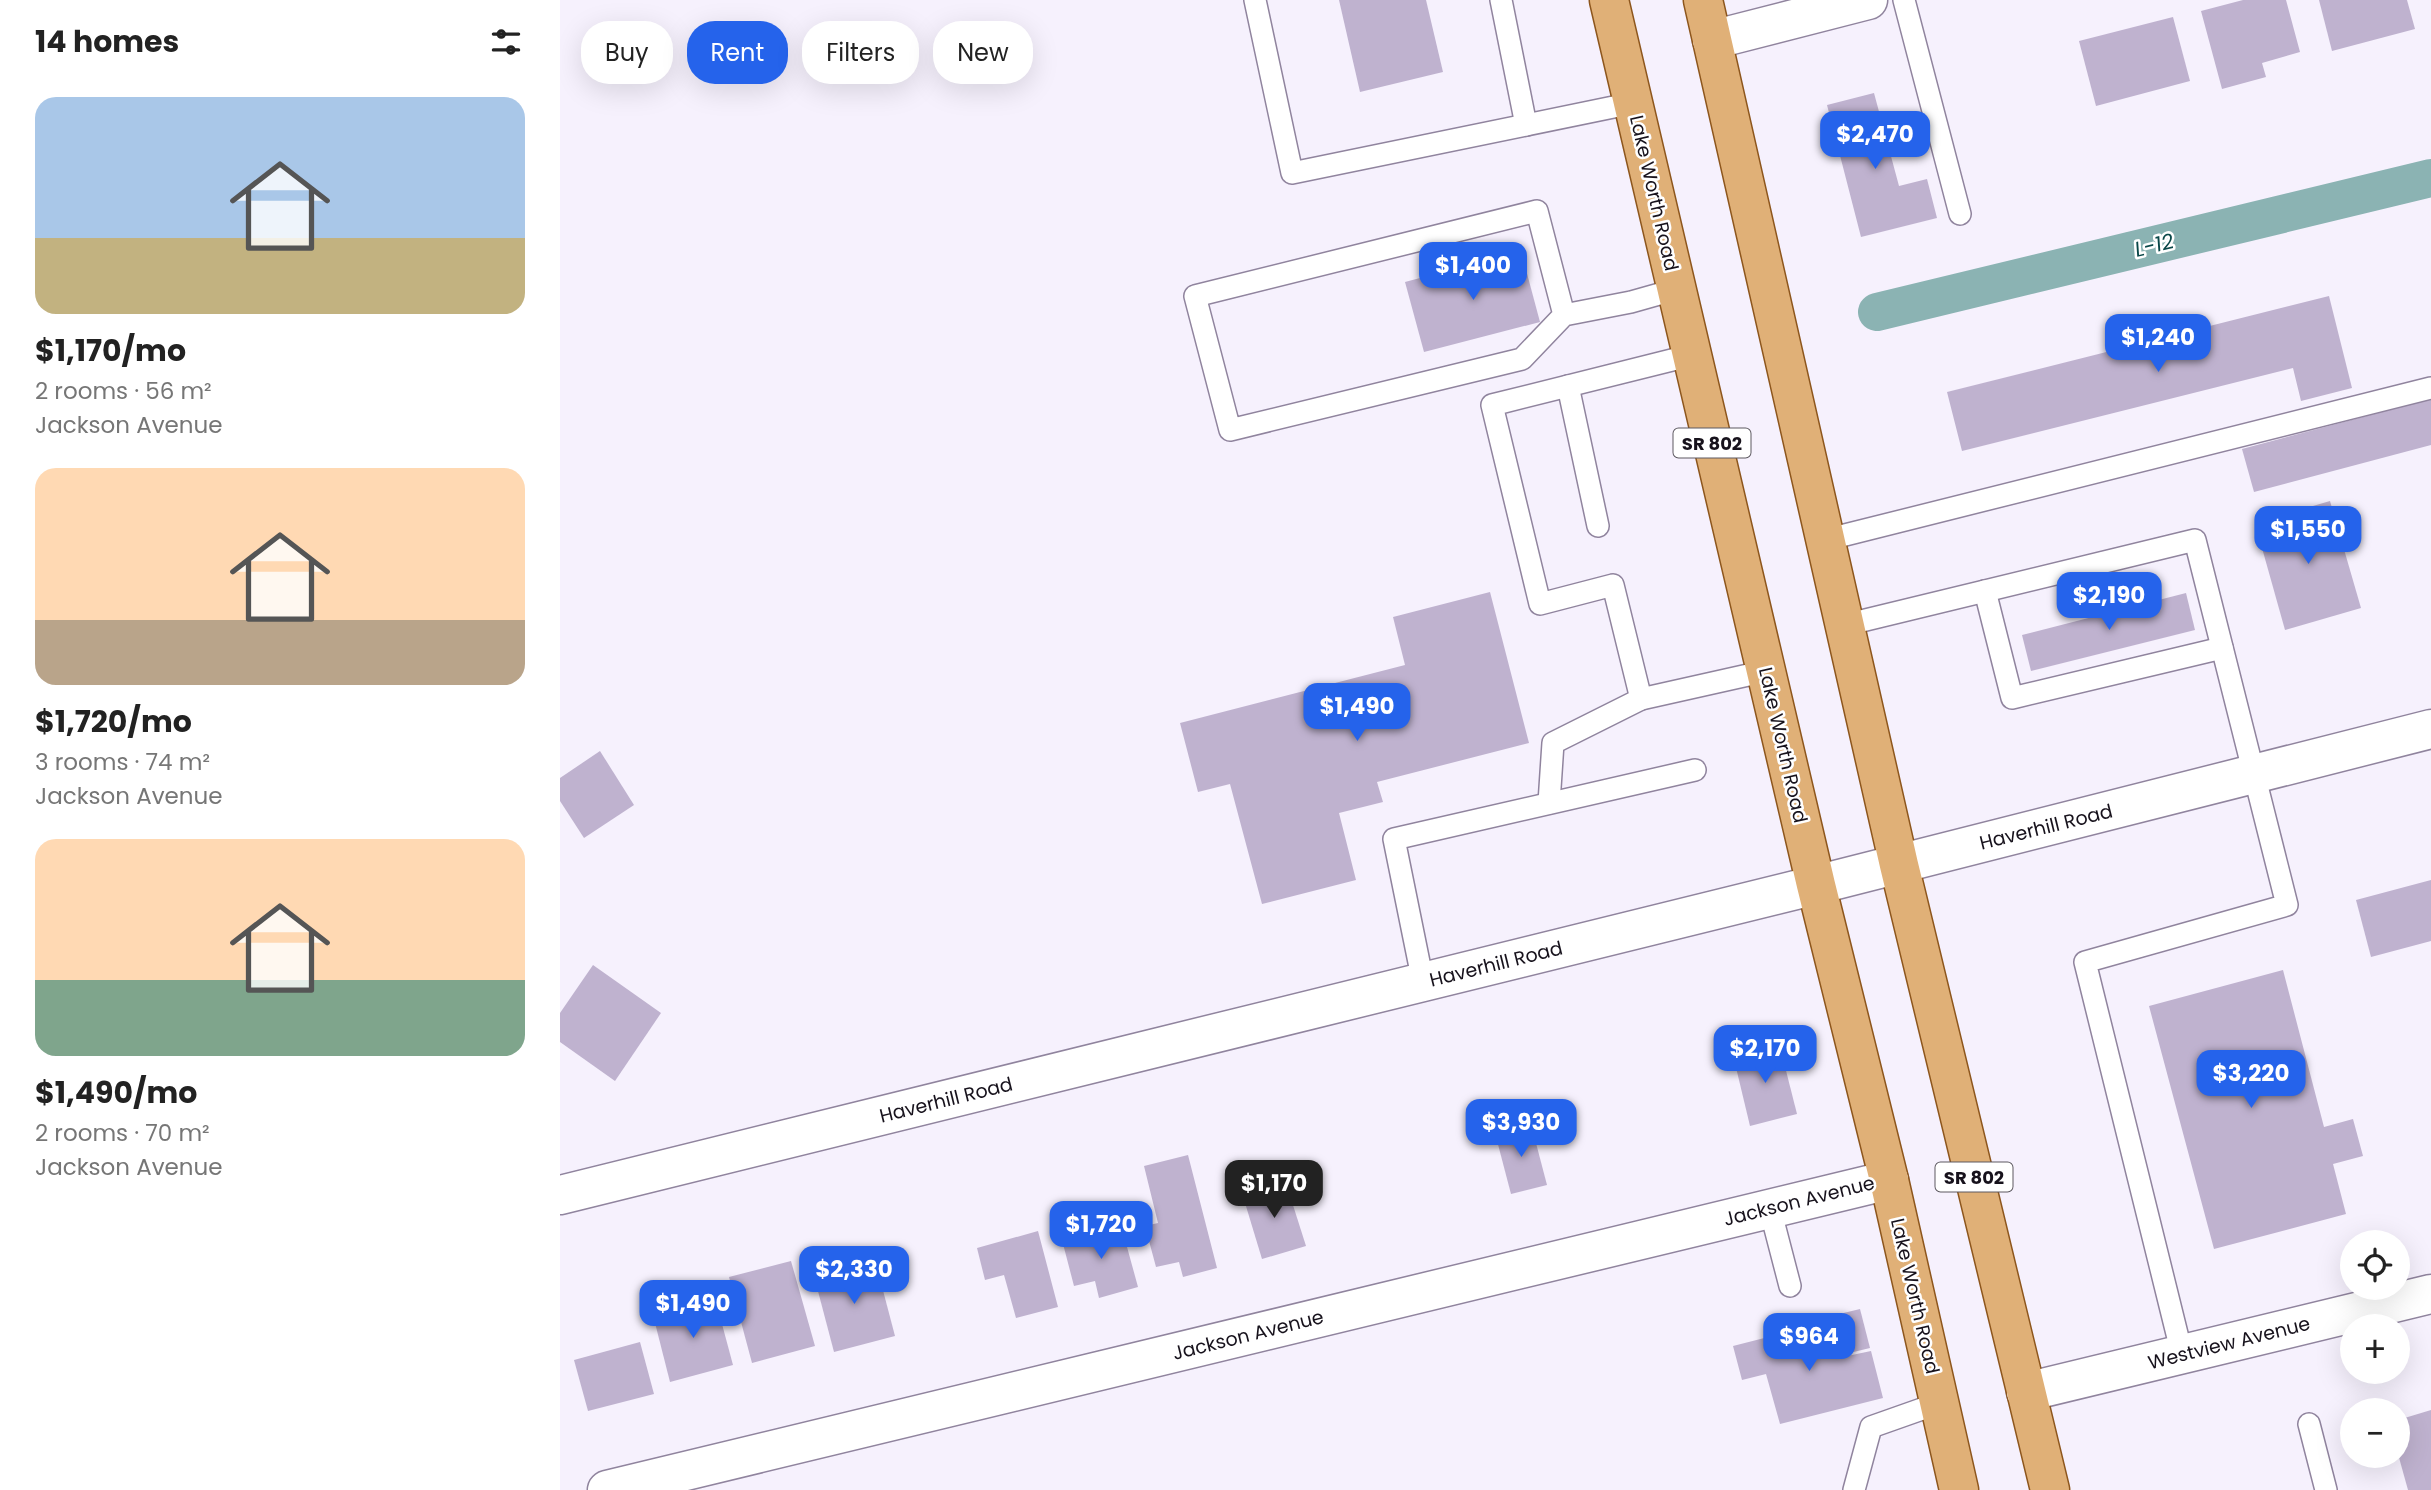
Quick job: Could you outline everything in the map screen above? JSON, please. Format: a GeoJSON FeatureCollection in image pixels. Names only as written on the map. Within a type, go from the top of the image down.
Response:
{"type":"FeatureCollection","features":[{"type":"Feature","properties":{"kind":"main road","name":"Lake Worth Road"},"geometry":{"type":"LineString","coordinates":[[1609,0],[1816,886],[1889,1180],[1959,1490]]}},
{"type":"Feature","properties":{"kind":"main road","name":"SR 802"},"geometry":{"type":"LineString","coordinates":[[1703,0],[1899,865],[2050,1490]]}},
{"type":"Feature","properties":{"kind":"street"},"geometry":{"type":"LineString","coordinates":[[1712,40],[1862,1]]}},
{"type":"Feature","properties":{"kind":"street","name":"Haverhill Road"},"geometry":{"type":"LineString","coordinates":[[560,1195],[1816,886],[2431,729]]}},
{"type":"Feature","properties":{"kind":"street","name":"Jackson Avenue"},"geometry":{"type":"LineString","coordinates":[[607,1490],[1889,1180]]}},
{"type":"Feature","properties":{"kind":"street","name":"Westview Avenue"},"geometry":{"type":"LineString","coordinates":[[2026,1392],[2431,1294]]}},
{"type":"Feature","properties":{"kind":"lane"},"geometry":{"type":"LineString","coordinates":[[1255,0],[1292,173],[1633,103]]}},
{"type":"Feature","properties":{"kind":"lane"},"geometry":{"type":"LineString","coordinates":[[1501,0],[1526,125]]}},
{"type":"Feature","properties":{"kind":"lane"},"geometry":{"type":"LineString","coordinates":[[1904,0],[1960,214]]}},
{"type":"Feature","properties":{"kind":"lane"},"geometry":{"type":"LineString","coordinates":[[1564,315],[1537,211],[1195,296],[1230,430],[1521,359],[1564,315],[1631,302],[1677,289]]}},
{"type":"Feature","properties":{"kind":"lane"},"geometry":{"type":"LineString","coordinates":[[1641,699],[1613,585],[1540,604],[1492,405],[1692,355]]}},
{"type":"Feature","properties":{"kind":"lane"},"geometry":{"type":"LineString","coordinates":[[1568,386],[1598,526]]}},
{"type":"Feature","properties":{"kind":"lane"},"geometry":{"type":"LineString","coordinates":[[1825,540],[2431,388]]}},
{"type":"Feature","properties":{"kind":"lane"},"geometry":{"type":"LineString","coordinates":[[1845,625],[2195,540],[2287,905],[2084,961],[2182,1354]]}},
{"type":"Feature","properties":{"kind":"lane"},"geometry":{"type":"LineString","coordinates":[[1985,591],[2012,698],[2222,648]]}},
{"type":"Feature","properties":{"kind":"lane"},"geometry":{"type":"LineString","coordinates":[[1549,803],[1553,743],[1641,699],[1766,671]]}},
{"type":"Feature","properties":{"kind":"lane"},"geometry":{"type":"LineString","coordinates":[[1423,982],[1394,839],[1695,770]]}},
{"type":"Feature","properties":{"kind":"lane"},"geometry":{"type":"LineString","coordinates":[[1770,1209],[1790,1286]]}},
{"type":"Feature","properties":{"kind":"lane"},"geometry":{"type":"LineString","coordinates":[[1854,1490],[1871,1427],[1939,1403]]}},
{"type":"Feature","properties":{"kind":"lane"},"geometry":{"type":"LineString","coordinates":[[2309,1424],[2326,1490]]}},
{"type":"Feature","properties":{"kind":"building"},"geometry":{"type":"Polygon","coordinates":[[[1339,0],[1426,0],[1443,72],[1360,92],[1339,0]]]}},
{"type":"Feature","properties":{"kind":"building"},"geometry":{"type":"Polygon","coordinates":[[[2243,0],[2286,0],[2300,52],[2262,63],[2266,77],[2222,89],[2201,11],[2243,0]]]}},
{"type":"Feature","properties":{"kind":"building"},"geometry":{"type":"Polygon","coordinates":[[[2319,0],[2407,0],[2415,29],[2332,51],[2319,0]]]}},
{"type":"Feature","properties":{"kind":"building"},"geometry":{"type":"Polygon","coordinates":[[[2173,17],[2190,81],[2096,106],[2079,41],[2173,17]]]}},
{"type":"Feature","properties":{"kind":"building"},"geometry":{"type":"Polygon","coordinates":[[[1874,93],[1899,186],[1927,179],[1937,218],[1861,237],[1827,105],[1874,93]]]}},
{"type":"Feature","properties":{"kind":"building"},"geometry":{"type":"Polygon","coordinates":[[[1521,251],[1540,322],[1424,352],[1405,282],[1521,251]]]}},
{"type":"Feature","properties":{"kind":"building"},"geometry":{"type":"Polygon","coordinates":[[[2329,296],[2352,388],[2301,401],[2293,368],[1962,451],[1947,392],[2329,296]]]}},
{"type":"Feature","properties":{"kind":"building"},"geometry":{"type":"Polygon","coordinates":[[[2431,399],[2431,445],[2254,492],[2242,449],[2431,399]]]}},
{"type":"Feature","properties":{"kind":"building"},"geometry":{"type":"Polygon","coordinates":[[[2330,501],[2361,608],[2285,630],[2255,523],[2330,501]]]}},
{"type":"Feature","properties":{"kind":"building"},"geometry":{"type":"Polygon","coordinates":[[[1490,592],[1529,743],[1377,782],[1383,802],[1339,813],[1356,880],[1262,904],[1230,784],[1198,792],[1180,723],[1405,665],[1393,617],[1490,592]]]}},
{"type":"Feature","properties":{"kind":"building"},"geometry":{"type":"Polygon","coordinates":[[[2186,593],[2195,630],[2031,671],[2022,635],[2186,593]]]}},
{"type":"Feature","properties":{"kind":"building"},"geometry":{"type":"Polygon","coordinates":[[[600,751],[634,805],[584,838],[560,801],[560,778],[600,751]]]}},
{"type":"Feature","properties":{"kind":"building"},"geometry":{"type":"Polygon","coordinates":[[[2431,880],[2431,941],[2371,957],[2356,900],[2431,880]]]}},
{"type":"Feature","properties":{"kind":"building"},"geometry":{"type":"Polygon","coordinates":[[[593,965],[661,1013],[615,1081],[560,1042],[560,1013],[593,965]]]}},
{"type":"Feature","properties":{"kind":"building"},"geometry":{"type":"Polygon","coordinates":[[[2283,970],[2324,1127],[2353,1119],[2363,1156],[2333,1164],[2346,1214],[2214,1249],[2149,1006],[2283,970]]]}},
{"type":"Feature","properties":{"kind":"building"},"geometry":{"type":"Polygon","coordinates":[[[1779,1043],[1797,1114],[1750,1126],[1733,1055],[1779,1043]]]}},
{"type":"Feature","properties":{"kind":"building"},"geometry":{"type":"Polygon","coordinates":[[[1531,1124],[1547,1185],[1511,1194],[1495,1133],[1531,1124]]]}},
{"type":"Feature","properties":{"kind":"building"},"geometry":{"type":"Polygon","coordinates":[[[1188,1155],[1217,1268],[1183,1277],[1179,1262],[1156,1267],[1145,1226],[1158,1223],[1144,1166],[1188,1155]]]}},
{"type":"Feature","properties":{"kind":"building"},"geometry":{"type":"Polygon","coordinates":[[[1285,1180],[1306,1246],[1262,1259],[1242,1193],[1285,1180]]]}},
{"type":"Feature","properties":{"kind":"building"},"geometry":{"type":"Polygon","coordinates":[[[1121,1225],[1138,1287],[1099,1298],[1095,1281],[1074,1286],[1062,1240],[1121,1225]]]}},
{"type":"Feature","properties":{"kind":"building"},"geometry":{"type":"Polygon","coordinates":[[[1038,1231],[1058,1307],[1016,1318],[1004,1275],[985,1280],[977,1248],[1038,1231]]]}},
{"type":"Feature","properties":{"kind":"building"},"geometry":{"type":"Polygon","coordinates":[[[875,1260],[895,1336],[834,1352],[814,1276],[875,1260]]]}},
{"type":"Feature","properties":{"kind":"building"},"geometry":{"type":"Polygon","coordinates":[[[791,1261],[815,1346],[752,1363],[729,1277],[791,1261]]]}},
{"type":"Feature","properties":{"kind":"building"},"geometry":{"type":"Polygon","coordinates":[[[715,1298],[733,1365],[670,1382],[653,1315],[715,1298]]]}},
{"type":"Feature","properties":{"kind":"building"},"geometry":{"type":"Polygon","coordinates":[[[1860,1309],[1870,1348],[1833,1357],[1823,1318],[1860,1309]]]}},
{"type":"Feature","properties":{"kind":"building"},"geometry":{"type":"Polygon","coordinates":[[[1823,1323],[1833,1359],[1871,1351],[1883,1398],[1780,1424],[1766,1374],[1742,1380],[1733,1346],[1823,1323]]]}},
{"type":"Feature","properties":{"kind":"building"},"geometry":{"type":"Polygon","coordinates":[[[640,1342],[654,1394],[588,1411],[574,1360],[640,1342]]]}},
{"type":"Feature","properties":{"kind":"building"},"geometry":{"type":"Polygon","coordinates":[[[2431,1410],[2431,1490],[2408,1490],[2402,1468],[2410,1468],[2410,1416],[2431,1410]]]}},
{"type":"Feature","properties":{"kind":"waterway","name":"L-12"},"geometry":{"type":"LineString","coordinates":[[1877,312],[2431,178]]}}]}
